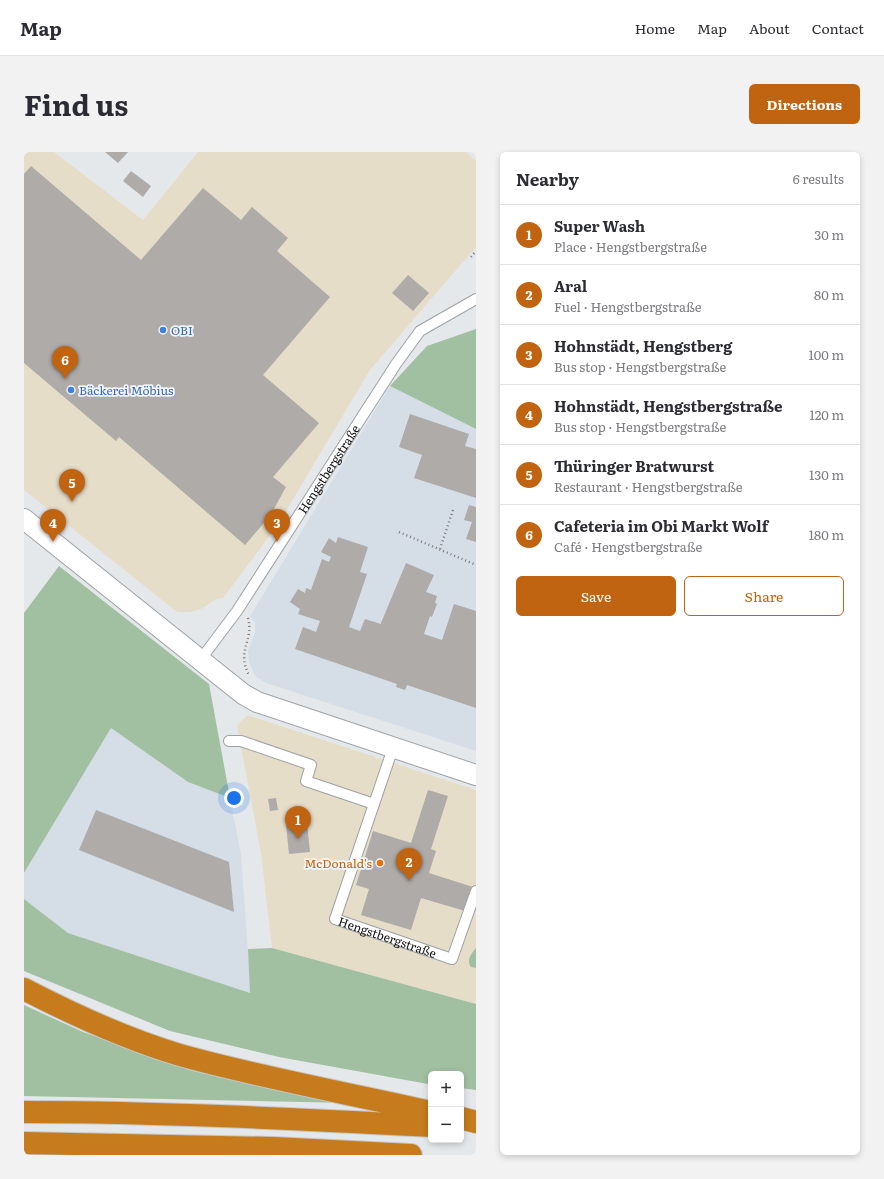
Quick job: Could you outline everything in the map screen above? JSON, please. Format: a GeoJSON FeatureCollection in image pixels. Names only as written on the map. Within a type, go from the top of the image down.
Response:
{"type":"FeatureCollection","features":[{"type":"Feature","properties":{"kind":"highway"},"geometry":{"type":"LineString","coordinates":[[24,989],[87,1020],[179,1054],[239,1070],[428,1111]]}},
{"type":"Feature","properties":{"kind":"highway"},"geometry":{"type":"LineString","coordinates":[[24,1112],[84,1112],[277,1118],[428,1126]]}},
{"type":"Feature","properties":{"kind":"highway"},"geometry":{"type":"LineString","coordinates":[[464,1119],[476,1122]]}},
{"type":"Feature","properties":{"kind":"highway"},"geometry":{"type":"LineString","coordinates":[[464,1128],[476,1129]]}},
{"type":"Feature","properties":{"kind":"highway"},"geometry":{"type":"LineString","coordinates":[[24,1142],[274,1148],[411,1155]]}},
{"type":"Feature","properties":{"kind":"street"},"geometry":{"type":"LineString","coordinates":[[24,519],[243,694],[257,702],[476,775]]}},
{"type":"Feature","properties":{"kind":"lane","name":"Hengstbergstraße"},"geometry":{"type":"LineString","coordinates":[[201,659],[237,611],[396,364],[420,331],[476,299]]}},
{"type":"Feature","properties":{"kind":"lane"},"geometry":{"type":"LineString","coordinates":[[229,741],[241,741],[311,765],[306,781],[374,804]]}},
{"type":"Feature","properties":{"kind":"lane","name":"Hengstbergstraße"},"geometry":{"type":"LineString","coordinates":[[393,748],[335,919],[452,959],[476,891]]}},
{"type":"Feature","properties":{"kind":"path"},"geometry":{"type":"LineString","coordinates":[[471,257],[476,251]]}},
{"type":"Feature","properties":{"kind":"path"},"geometry":{"type":"LineString","coordinates":[[440,549],[453,510]]}},
{"type":"Feature","properties":{"kind":"path"},"geometry":{"type":"LineString","coordinates":[[399,532],[476,565]]}},
{"type":"Feature","properties":{"kind":"path"},"geometry":{"type":"LineString","coordinates":[[237,611],[248,618],[250,629],[243,656],[245,668],[251,678]]}},
{"type":"Feature","properties":{"kind":"shaded area"},"geometry":{"type":"Polygon","coordinates":[[[24,152],[54,152],[143,220],[198,152],[466,152],[476,161],[476,247],[370,370],[283,516],[263,545],[223,598],[216,599],[203,608],[192,612],[178,612],[24,490],[24,152]]]}},
{"type":"Feature","properties":{"kind":"shaded area"},"geometry":{"type":"Polygon","coordinates":[[[390,386],[476,429],[476,751],[266,683],[255,676],[249,662],[248,651],[255,632],[255,623],[250,616],[390,386]]]}},
{"type":"Feature","properties":{"kind":"shaded area"},"geometry":{"type":"Polygon","coordinates":[[[247,715],[476,790],[476,1004],[272,948],[261,854],[237,726],[247,715]]]}},
{"type":"Feature","properties":{"kind":"shaded area"},"geometry":{"type":"Polygon","coordinates":[[[111,728],[188,782],[230,798],[241,854],[251,994],[68,933],[24,899],[24,873],[111,728]]]}},
{"type":"Feature","properties":{"kind":"green space"},"geometry":{"type":"Polygon","coordinates":[[[476,329],[476,429],[390,386],[427,346],[476,329]]]}},
{"type":"Feature","properties":{"kind":"green space"},"geometry":{"type":"Polygon","coordinates":[[[59,566],[209,684],[230,798],[188,782],[111,728],[24,873],[24,613],[59,566]]]}},
{"type":"Feature","properties":{"kind":"green space"},"geometry":{"type":"Polygon","coordinates":[[[24,899],[68,933],[250,993],[248,949],[272,948],[476,1004],[476,1090],[464,1088],[464,1071],[428,1071],[428,1084],[279,1057],[170,1031],[24,971],[24,899]]]}},
{"type":"Feature","properties":{"kind":"green space"},"geometry":{"type":"Polygon","coordinates":[[[476,948],[476,968],[471,967],[469,959],[476,948]]]}},
{"type":"Feature","properties":{"kind":"green space"},"geometry":{"type":"Polygon","coordinates":[[[24,1005],[83,1032],[193,1071],[350,1103],[24,1096],[24,1005]]]}},
{"type":"Feature","properties":{"kind":"building"},"geometry":{"type":"Polygon","coordinates":[[[105,152],[128,152],[118,163],[105,152]]]}},
{"type":"Feature","properties":{"kind":"building","name":"OBI"},"geometry":{"type":"Polygon","coordinates":[[[31,166],[141,260],[203,188],[241,220],[252,207],[288,238],[277,251],[330,297],[263,375],[319,423],[273,477],[286,487],[270,516],[245,545],[119,437],[116,441],[24,363],[24,174],[31,166]]]}},
{"type":"Feature","properties":{"kind":"building"},"geometry":{"type":"Polygon","coordinates":[[[131,171],[151,186],[143,197],[123,181],[131,171]]]}},
{"type":"Feature","properties":{"kind":"building"},"geometry":{"type":"Polygon","coordinates":[[[408,275],[429,293],[413,311],[392,293],[408,275]]]}},
{"type":"Feature","properties":{"kind":"building"},"geometry":{"type":"Polygon","coordinates":[[[410,414],[469,434],[465,446],[476,449],[476,498],[414,478],[422,455],[399,447],[410,414]]]}},
{"type":"Feature","properties":{"kind":"building"},"geometry":{"type":"Polygon","coordinates":[[[469,505],[476,507],[476,542],[466,539],[472,522],[464,520],[469,505]]]}},
{"type":"Feature","properties":{"kind":"building"},"geometry":{"type":"Polygon","coordinates":[[[338,537],[368,547],[360,572],[367,574],[349,627],[360,631],[365,619],[381,624],[406,563],[434,575],[426,592],[437,596],[435,603],[437,604],[432,617],[430,616],[424,634],[442,640],[454,604],[476,611],[476,708],[407,685],[405,690],[396,687],[397,684],[295,649],[303,627],[316,632],[320,621],[298,614],[300,609],[290,602],[298,589],[305,593],[306,588],[311,590],[322,559],[329,562],[331,557],[321,552],[329,538],[336,543],[338,537]]]}},
{"type":"Feature","properties":{"kind":"building"},"geometry":{"type":"Polygon","coordinates":[[[428,790],[448,796],[431,849],[436,851],[429,873],[473,887],[465,911],[421,898],[411,930],[361,915],[369,889],[356,885],[373,831],[411,843],[428,790]]]}},
{"type":"Feature","properties":{"kind":"building"},"geometry":{"type":"Polygon","coordinates":[[[276,798],[278,810],[270,811],[268,799],[276,798]]]}},
{"type":"Feature","properties":{"kind":"building"},"geometry":{"type":"Polygon","coordinates":[[[96,810],[229,862],[234,912],[79,850],[96,810]]]}},
{"type":"Feature","properties":{"kind":"building"},"geometry":{"type":"Polygon","coordinates":[[[307,823],[310,852],[289,854],[286,825],[307,823]]]}},
{"type":"Feature","properties":{"kind":"place","name":"OBI"},"geometry":{"type":"Point","coordinates":[163,330]}},
{"type":"Feature","properties":{"kind":"place","name":"Cafeteria im Obi Markt Wolf"},"geometry":{"type":"Point","coordinates":[65,379]}},
{"type":"Feature","properties":{"kind":"place","name":"Bäckerei Möbius"},"geometry":{"type":"Point","coordinates":[71,390]}},
{"type":"Feature","properties":{"kind":"place","name":"Thüringer Bratwurst"},"geometry":{"type":"Point","coordinates":[72,502]}},
{"type":"Feature","properties":{"kind":"place","name":"Hohnstädt, Hengstbergstraße"},"geometry":{"type":"Point","coordinates":[53,542]}},
{"type":"Feature","properties":{"kind":"place","name":"Hohnstädt, Hengstberg"},"geometry":{"type":"Point","coordinates":[277,542]}},
{"type":"Feature","properties":{"kind":"place","name":"Super Wash"},"geometry":{"type":"Point","coordinates":[298,839]}},
{"type":"Feature","properties":{"kind":"place","name":"McDonald's"},"geometry":{"type":"Point","coordinates":[380,863]}},
{"type":"Feature","properties":{"kind":"place","name":"Aral"},"geometry":{"type":"Point","coordinates":[409,881]}}]}
